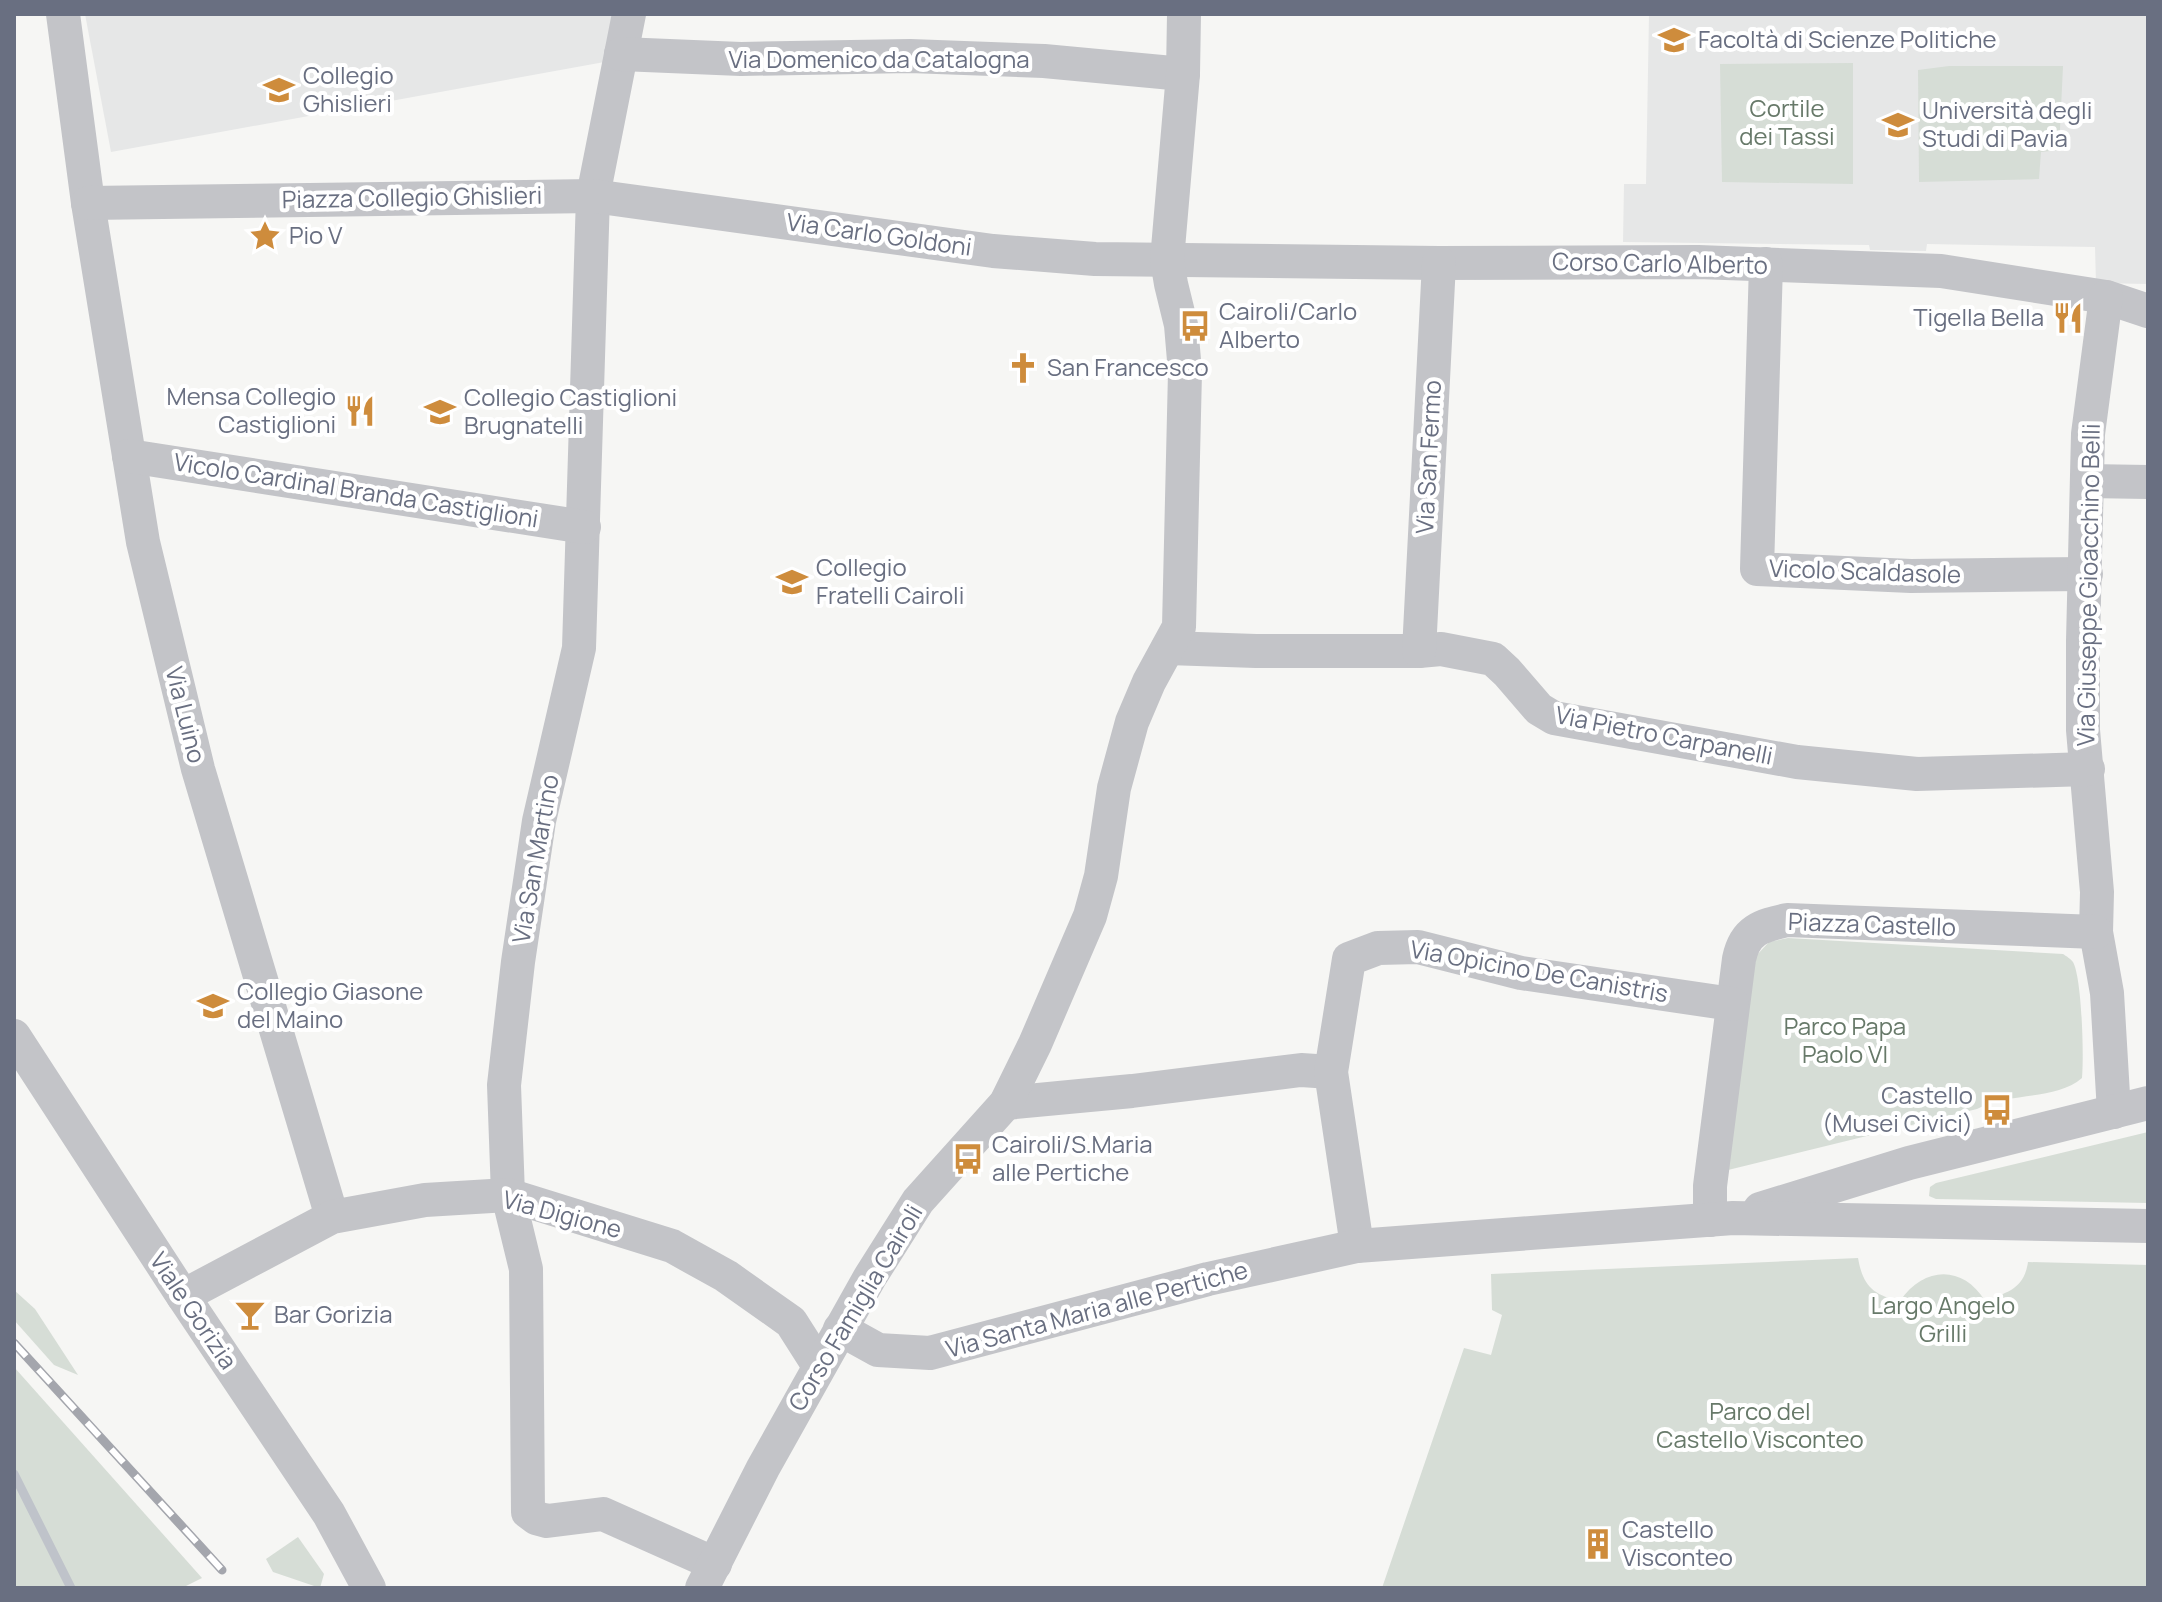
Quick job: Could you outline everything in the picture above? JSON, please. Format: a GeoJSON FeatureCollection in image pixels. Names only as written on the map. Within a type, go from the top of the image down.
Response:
{"type":"FeatureCollection","features":[{"type":"Feature","properties":{"kind":"street","name":"Via Luino"},"geometry":{"type":"LineString","coordinates":[[63,14],[88,203],[143,542],[198,769],[332,1217]]}},
{"type":"Feature","properties":{"kind":"street"},"geometry":{"type":"LineString","coordinates":[[593,196],[629,14]]}},
{"type":"Feature","properties":{"kind":"street","name":"Corso Famiglia Cairoli"},"geometry":{"type":"LineString","coordinates":[[708,1576],[819,1366],[918,1201],[1006,1103],[1090,916],[1101,876],[1114,788],[1132,722],[1149,682],[1179,627],[1185,372],[1181,325],[1167,260],[1183,74],[1184,14]]}},
{"type":"Feature","properties":{"kind":"street","name":"Via Domenico da Catalogna"},"geometry":{"type":"LineString","coordinates":[[621,54],[741,59],[910,56],[1044,61],[1183,74]]}},
{"type":"Feature","properties":{"kind":"street","name":"Piazza Collegio Ghislieri"},"geometry":{"type":"LineString","coordinates":[[88,203],[593,196]]}},
{"type":"Feature","properties":{"kind":"street","name":"Via Carlo Goldoni"},"geometry":{"type":"LineString","coordinates":[[593,196],[993,251],[1095,259],[1167,260]]}},
{"type":"Feature","properties":{"kind":"street","name":"Via San Martino"},"geometry":{"type":"LineString","coordinates":[[593,196],[579,648],[539,821],[504,1085],[508,1195],[526,1269],[528,1512],[547,1521],[603,1514],[708,1576]]}},
{"type":"Feature","properties":{"kind":"street","name":"Corso Carlo Alberto"},"geometry":{"type":"LineString","coordinates":[[1167,260],[1698,262],[1941,271],[2106,297],[2148,311]]}},
{"type":"Feature","properties":{"kind":"street","name":"Via San Fermo"},"geometry":{"type":"LineString","coordinates":[[1419,651],[1439,263]]}},
{"type":"Feature","properties":{"kind":"street","name":"Vicolo Scaldasole"},"geometry":{"type":"LineString","coordinates":[[1766,264],[1757,569],[1911,576],[2086,574]]}},
{"type":"Feature","properties":{"kind":"street","name":"Via Giuseppe Gioacchino Belli"},"geometry":{"type":"LineString","coordinates":[[2106,297],[2088,434],[2083,730],[2097,892],[2096,932],[2107,993],[2114,1112]]}},
{"type":"Feature","properties":{"kind":"street","name":"Vicolo Cardinal Branda Castiglioni"},"geometry":{"type":"LineString","coordinates":[[129,456],[584,527]]}},
{"type":"Feature","properties":{"kind":"street"},"geometry":{"type":"LineString","coordinates":[[2087,481],[2148,482]]}},
{"type":"Feature","properties":{"kind":"street","name":"Via Pietro Carpanelli"},"geometry":{"type":"LineString","coordinates":[[1168,648],[1256,651],[1441,649],[1493,659],[1539,709],[1554,718],[1782,760],[1917,774],[2088,769]]}},
{"type":"Feature","properties":{"kind":"street","name":"Piazza Castello"},"geometry":{"type":"LineString","coordinates":[[1722,1219],[1710,1186],[1742,943],[1752,932],[1787,920],[2096,932]]}},
{"type":"Feature","properties":{"kind":"street","name":"Via Opicino De Canistris"},"geometry":{"type":"LineString","coordinates":[[1357,1246],[1331,1072],[1349,959],[1378,948],[1418,947],[1521,973],[1732,1004]]}},
{"type":"Feature","properties":{"kind":"street","name":"Viale Gorizia"},"geometry":{"type":"LineString","coordinates":[[14,1036],[329,1514],[369,1588]]}},
{"type":"Feature","properties":{"kind":"street"},"geometry":{"type":"LineString","coordinates":[[1006,1103],[1301,1070],[1331,1072]]}},
{"type":"Feature","properties":{"kind":"street"},"geometry":{"type":"LineString","coordinates":[[1722,1219],[1909,1163],[2148,1103]]}},
{"type":"Feature","properties":{"kind":"street"},"geometry":{"type":"LineString","coordinates":[[1908,1222],[1894,1209],[1891,1196],[1896,1179],[1909,1163]]}},
{"type":"Feature","properties":{"kind":"street","name":"Via Digione"},"geometry":{"type":"LineString","coordinates":[[183,1296],[332,1217],[425,1200],[508,1195],[672,1246],[726,1276],[791,1322],[819,1366]]}},
{"type":"Feature","properties":{"kind":"street"},"geometry":{"type":"LineString","coordinates":[[1357,1246],[1722,1219],[2148,1226]]}},
{"type":"Feature","properties":{"kind":"street","name":"Via Santa Maria alle Pertiche"},"geometry":{"type":"LineString","coordinates":[[840,1329],[878,1350],[930,1353],[1208,1279],[1357,1246]]}},
{"type":"Feature","properties":{"kind":"shaded area","name":"Collegio Ghislieri"},"geometry":{"type":"Polygon","coordinates":[[[85,14],[620,14],[610,61],[111,152],[85,14]]]}},
{"type":"Feature","properties":{"kind":"shaded area","name":"Università degli Studi di Pavia"},"geometry":{"type":"Polygon","coordinates":[[[1649,14],[2148,14],[2148,284],[2096,283],[2095,247],[1927,244],[1926,251],[1870,250],[1869,245],[1623,242],[1624,184],[1646,184],[1649,14]]]}},
{"type":"Feature","properties":{"kind":"green space","name":"Cortile dei Tassi"},"geometry":{"type":"Polygon","coordinates":[[[1853,63],[1853,184],[1722,182],[1720,64],[1853,63]]]}},
{"type":"Feature","properties":{"kind":"green space"},"geometry":{"type":"Polygon","coordinates":[[[1949,66],[2063,66],[2059,150],[2041,152],[2039,179],[1919,182],[1918,70],[1949,66]]]}},
{"type":"Feature","properties":{"kind":"green space","name":"Parco Papa Paolo VI"},"geometry":{"type":"Polygon","coordinates":[[[1788,938],[2063,954],[2073,962],[2078,984],[2082,1078],[2059,1090],[2003,1100],[1724,1171],[1756,956],[1769,942],[1788,938]]]}},
{"type":"Feature","properties":{"kind":"green space"},"geometry":{"type":"Polygon","coordinates":[[[2148,1132],[2148,1203],[1936,1199],[1929,1196],[1930,1187],[1936,1183],[2148,1132]]]}},
{"type":"Feature","properties":{"kind":"green space","name":"Parco del Castello Visconteo"},"geometry":{"type":"Polygon","coordinates":[[[1858,1258],[1863,1276],[1871,1288],[1900,1301],[1920,1281],[1943,1274],[1966,1281],[1985,1301],[2019,1284],[2028,1262],[2148,1265],[2148,1588],[1382,1588],[1464,1348],[1491,1355],[1502,1315],[1492,1310],[1491,1274],[1858,1258]]]}},
{"type":"Feature","properties":{"kind":"green space"},"geometry":{"type":"Polygon","coordinates":[[[14,1290],[35,1309],[78,1375],[54,1365],[14,1320],[14,1290]]]}},
{"type":"Feature","properties":{"kind":"green space"},"geometry":{"type":"Polygon","coordinates":[[[14,1367],[202,1578],[182,1588],[14,1588],[14,1367]]]}},
{"type":"Feature","properties":{"kind":"green space"},"geometry":{"type":"Polygon","coordinates":[[[298,1537],[324,1574],[320,1588],[273,1572],[266,1559],[298,1537]]]}},
{"type":"Feature","properties":{"kind":"waterway"},"geometry":{"type":"LineString","coordinates":[[14,1474],[71,1588]]}},
{"type":"Feature","properties":{"kind":"railway"},"geometry":{"type":"LineString","coordinates":[[14,1343],[222,1570]]}},
{"type":"Feature","properties":{"kind":"place","name":"Facoltà di Scienze Politiche"},"geometry":{"type":"Point","coordinates":[1674,40]}},
{"type":"Feature","properties":{"kind":"place","name":"Collegio Ghislieri"},"geometry":{"type":"Point","coordinates":[279,90]}},
{"type":"Feature","properties":{"kind":"place","name":"Università degli Studi di Pavia"},"geometry":{"type":"Point","coordinates":[1898,125]}},
{"type":"Feature","properties":{"kind":"place","name":"Pio V"},"geometry":{"type":"Point","coordinates":[265,236]}},
{"type":"Feature","properties":{"kind":"place","name":"Tigella Bella"},"geometry":{"type":"Point","coordinates":[2068,318]}},
{"type":"Feature","properties":{"kind":"place","name":"Cairoli/Carlo Alberto"},"geometry":{"type":"Point","coordinates":[1195,326]}},
{"type":"Feature","properties":{"kind":"place","name":"San Francesco"},"geometry":{"type":"Point","coordinates":[1023,368]}},
{"type":"Feature","properties":{"kind":"place","name":"Mensa Collegio Castiglioni"},"geometry":{"type":"Point","coordinates":[360,411]}},
{"type":"Feature","properties":{"kind":"place","name":"Collegio Castiglioni Brugnatelli"},"geometry":{"type":"Point","coordinates":[440,412]}},
{"type":"Feature","properties":{"kind":"place","name":"Collegio Fratelli Cairoli"},"geometry":{"type":"Point","coordinates":[792,582]}},
{"type":"Feature","properties":{"kind":"place","name":"Collegio Giasone del Maino"},"geometry":{"type":"Point","coordinates":[213,1006]}},
{"type":"Feature","properties":{"kind":"place","name":"Castello (Musei Civici)"},"geometry":{"type":"Point","coordinates":[1997,1110]}},
{"type":"Feature","properties":{"kind":"place","name":"Cairoli/S.Maria alle Pertiche"},"geometry":{"type":"Point","coordinates":[968,1159]}},
{"type":"Feature","properties":{"kind":"place","name":"Bar Gorizia"},"geometry":{"type":"Point","coordinates":[250,1315]}},
{"type":"Feature","properties":{"kind":"place","name":"Castello Visconteo"},"geometry":{"type":"Point","coordinates":[1598,1544]}},
{"type":"Feature","properties":{"kind":"park label","name":"Largo Angelo Grilli"},"geometry":{"type":"Point","coordinates":[1943,1320]}}]}
